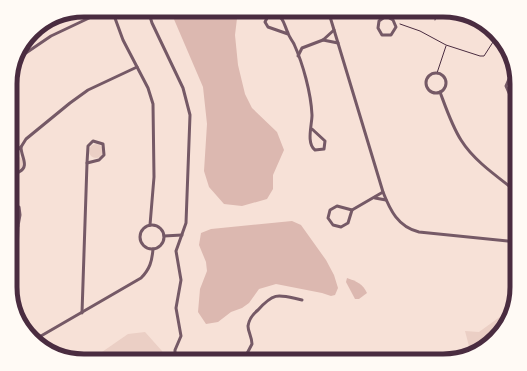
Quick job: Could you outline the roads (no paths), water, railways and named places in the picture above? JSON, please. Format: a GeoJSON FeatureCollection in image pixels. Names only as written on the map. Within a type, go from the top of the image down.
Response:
{"type":"FeatureCollection","features":[{"type":"Feature","properties":{"kind":"street"},"geometry":{"type":"LineString","coordinates":[[25,54],[51,36],[91,17]]}},
{"type":"Feature","properties":{"kind":"street"},"geometry":{"type":"LineString","coordinates":[[115,17],[123,40],[137,66],[154,104],[154,177],[150,225]]}},
{"type":"Feature","properties":{"kind":"street"},"geometry":{"type":"LineString","coordinates":[[150,17],[183,88],[190,115],[186,223],[176,251],[181,280],[176,308],[181,336],[175,350],[175,354]]}},
{"type":"Feature","properties":{"kind":"street"},"geometry":{"type":"LineString","coordinates":[[268,17],[265,22],[268,27],[288,34]]}},
{"type":"Feature","properties":{"kind":"street"},"geometry":{"type":"LineString","coordinates":[[281,17],[288,34],[294,43],[310,98],[312,129],[310,136],[313,148],[319,151],[324,150],[325,141],[312,129]]}},
{"type":"Feature","properties":{"kind":"street"},"geometry":{"type":"LineString","coordinates":[[330,17],[382,192],[394,216],[401,223],[414,231],[510,241]]}},
{"type":"Feature","properties":{"kind":"street"},"geometry":{"type":"LineString","coordinates":[[385,17],[380,21],[378,28],[382,35],[391,35],[394,32],[396,27],[395,23],[390,17]]}},
{"type":"Feature","properties":{"kind":"street"},"geometry":{"type":"LineString","coordinates":[[298,56],[302,48],[324,40],[334,30]]}},
{"type":"Feature","properties":{"kind":"street"},"geometry":{"type":"LineString","coordinates":[[324,40],[338,42]]}},
{"type":"Feature","properties":{"kind":"street"},"geometry":{"type":"LineString","coordinates":[[294,43],[302,48]]}},
{"type":"Feature","properties":{"kind":"street"},"geometry":{"type":"LineString","coordinates":[[17,150],[26,139],[70,102],[88,90],[137,66]]}},
{"type":"Feature","properties":{"kind":"street"},"geometry":{"type":"LineString","coordinates":[[437,73],[444,77],[446,83],[440,92],[430,90],[426,84],[428,77],[437,73]]}},
{"type":"Feature","properties":{"kind":"street"},"geometry":{"type":"LineString","coordinates":[[510,79],[506,86],[510,93]]}},
{"type":"Feature","properties":{"kind":"street"},"geometry":{"type":"LineString","coordinates":[[440,92],[460,139],[472,155],[510,186]]}},
{"type":"Feature","properties":{"kind":"street"},"geometry":{"type":"LineString","coordinates":[[82,312],[87,163],[88,146],[93,141],[100,142],[104,147],[104,154],[99,160],[87,163]]}},
{"type":"Feature","properties":{"kind":"street"},"geometry":{"type":"LineString","coordinates":[[17,172],[24,168],[25,164],[21,147]]}},
{"type":"Feature","properties":{"kind":"street"},"geometry":{"type":"LineString","coordinates":[[352,210],[342,206],[333,207],[328,214],[330,222],[336,227],[345,226],[348,223],[352,210],[375,198],[382,192]]}},
{"type":"Feature","properties":{"kind":"street"},"geometry":{"type":"LineString","coordinates":[[375,198],[386,200]]}},
{"type":"Feature","properties":{"kind":"street"},"geometry":{"type":"LineString","coordinates":[[17,206],[20,211],[17,253]]}},
{"type":"Feature","properties":{"kind":"street"},"geometry":{"type":"LineString","coordinates":[[150,225],[160,229],[164,236]]}},
{"type":"Feature","properties":{"kind":"street"},"geometry":{"type":"LineString","coordinates":[[150,225],[141,231],[140,239],[144,246],[153,249],[160,246],[164,236]]}},
{"type":"Feature","properties":{"kind":"street"},"geometry":{"type":"LineString","coordinates":[[164,236],[182,235]]}},
{"type":"Feature","properties":{"kind":"street"},"geometry":{"type":"LineString","coordinates":[[40,337],[141,278],[148,272],[152,263],[153,249]]}},
{"type":"Feature","properties":{"kind":"street"},"geometry":{"type":"LineString","coordinates":[[247,354],[252,344],[248,328],[249,321],[266,301],[273,296],[281,295],[302,300]]}}]}
